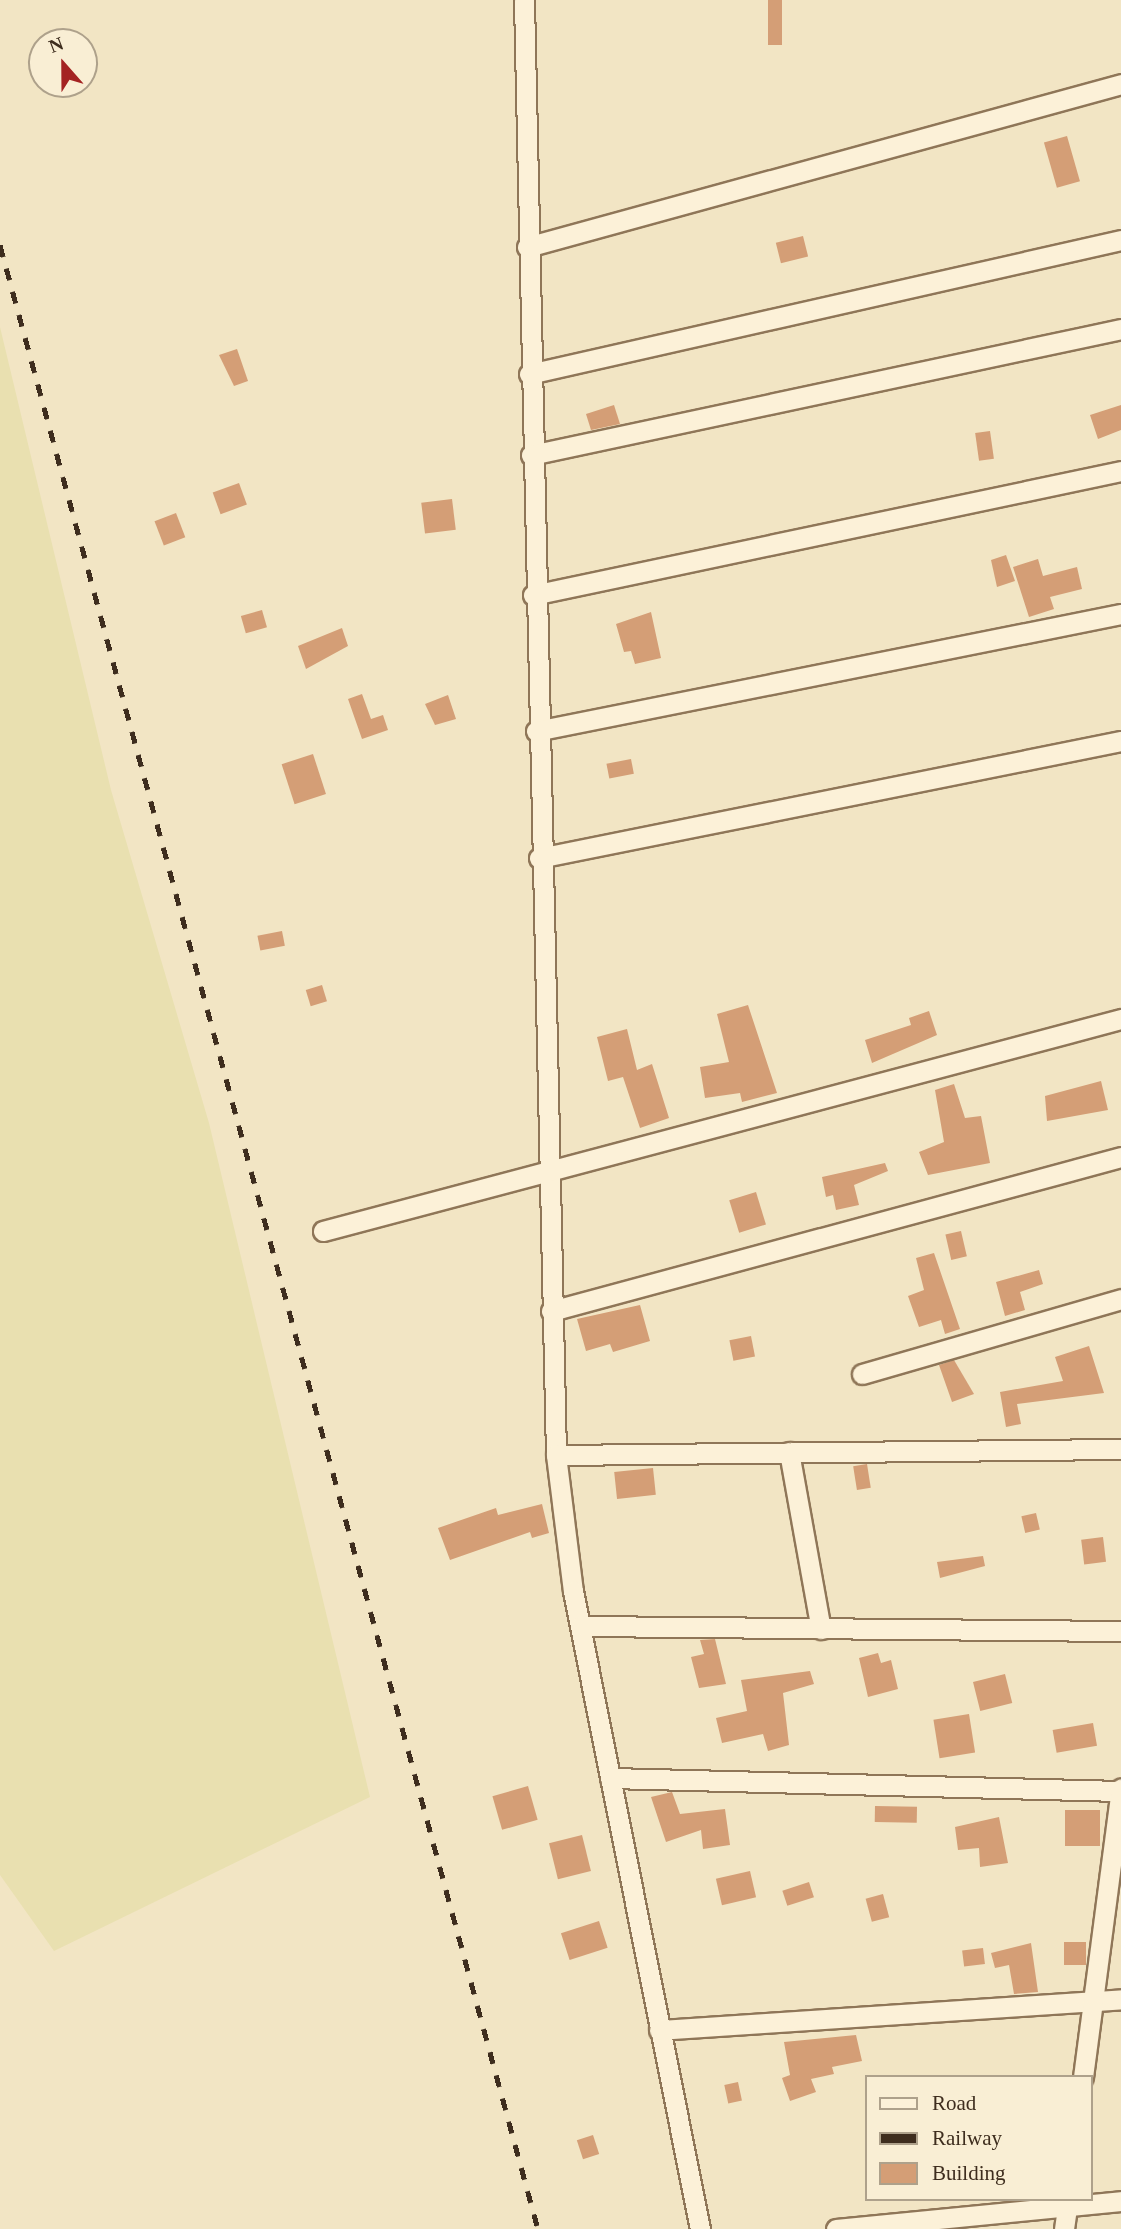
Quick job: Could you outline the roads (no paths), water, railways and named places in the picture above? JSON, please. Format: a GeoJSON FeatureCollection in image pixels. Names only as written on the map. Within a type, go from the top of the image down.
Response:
{"type":"FeatureCollection","features":[{"type":"Feature","properties":{"kind":"street"},"geometry":{"type":"LineString","coordinates":[[524,0],[533,595],[556,1455],[581,1626],[700,2229]]}},
{"type":"Feature","properties":{"kind":"street"},"geometry":{"type":"LineString","coordinates":[[527,247],[1121,83]]}},
{"type":"Feature","properties":{"kind":"street"},"geometry":{"type":"LineString","coordinates":[[529,374],[1121,240]]}},
{"type":"Feature","properties":{"kind":"street"},"geometry":{"type":"LineString","coordinates":[[531,455],[1121,329]]}},
{"type":"Feature","properties":{"kind":"street"},"geometry":{"type":"LineString","coordinates":[[533,595],[1121,471]]}},
{"type":"Feature","properties":{"kind":"street"},"geometry":{"type":"LineString","coordinates":[[536,731],[1121,614]]}},
{"type":"Feature","properties":{"kind":"street"},"geometry":{"type":"LineString","coordinates":[[539,858],[1121,741]]}},
{"type":"Feature","properties":{"kind":"street"},"geometry":{"type":"LineString","coordinates":[[323,1231],[547,1174],[1121,1019]]}},
{"type":"Feature","properties":{"kind":"street"},"geometry":{"type":"LineString","coordinates":[[551,1311],[1121,1157]]}},
{"type":"Feature","properties":{"kind":"street"},"geometry":{"type":"LineString","coordinates":[[862,1374],[1121,1299]]}},
{"type":"Feature","properties":{"kind":"street"},"geometry":{"type":"LineString","coordinates":[[556,1455],[1121,1448]]}},
{"type":"Feature","properties":{"kind":"street"},"geometry":{"type":"LineString","coordinates":[[789,1452],[821,1629]]}},
{"type":"Feature","properties":{"kind":"street"},"geometry":{"type":"LineString","coordinates":[[581,1626],[1121,1631]]}},
{"type":"Feature","properties":{"kind":"street"},"geometry":{"type":"LineString","coordinates":[[610,1778],[1121,1790],[1083,2075]]}},
{"type":"Feature","properties":{"kind":"street"},"geometry":{"type":"LineString","coordinates":[[659,2030],[1121,1999]]}},
{"type":"Feature","properties":{"kind":"street"},"geometry":{"type":"LineString","coordinates":[[836,2229],[1068,2201],[1121,2201]]}},
{"type":"Feature","properties":{"kind":"street"},"geometry":{"type":"LineString","coordinates":[[1064,2229],[1068,2201]]}},
{"type":"Feature","properties":{"kind":"railway"},"geometry":{"type":"LineString","coordinates":[[0,245],[538,2229]]}}]}
